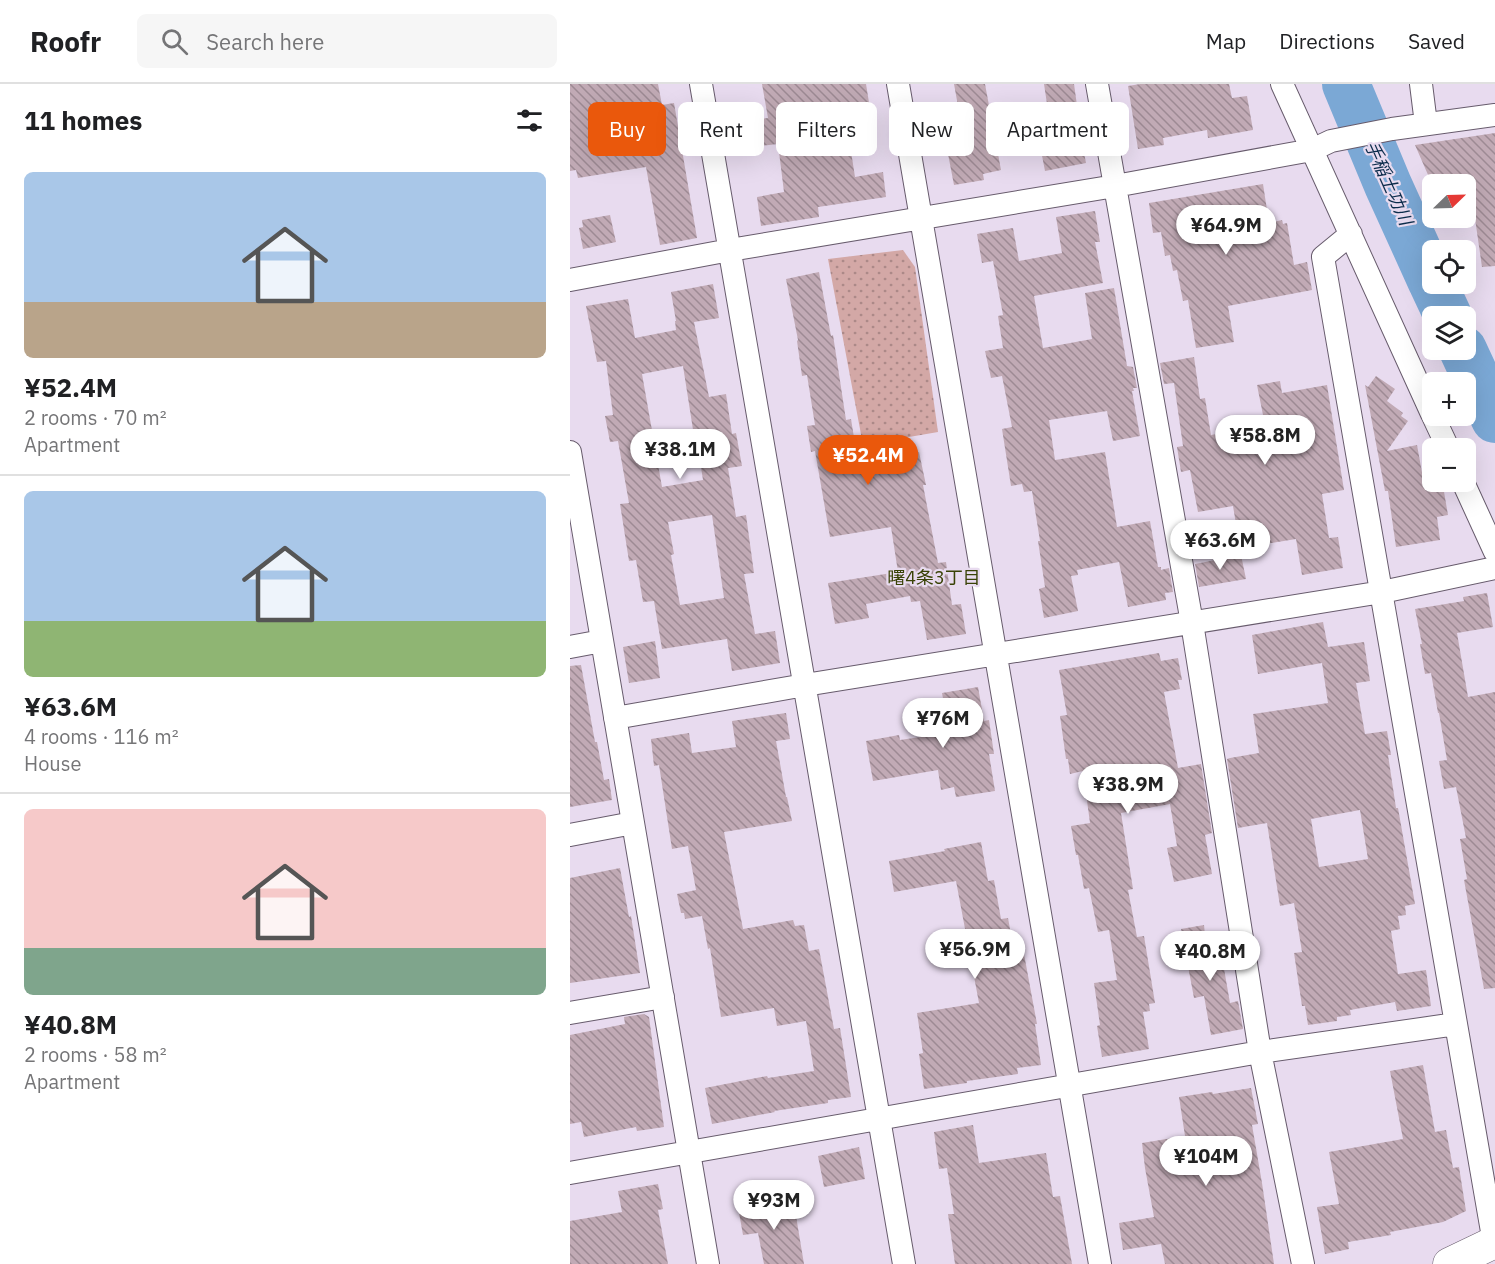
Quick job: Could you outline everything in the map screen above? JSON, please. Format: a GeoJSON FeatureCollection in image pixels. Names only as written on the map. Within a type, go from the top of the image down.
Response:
{"type":"FeatureCollection","features":[{"type":"Feature","properties":{"kind":"street"},"geometry":{"type":"LineString","coordinates":[[701,84],[904,1264]]}},
{"type":"Feature","properties":{"kind":"street"},"geometry":{"type":"LineString","coordinates":[[898,84],[1100,1264]]}},
{"type":"Feature","properties":{"kind":"street"},"geometry":{"type":"LineString","coordinates":[[1097,84],[1192,623],[1260,1052],[1303,1264]]}},
{"type":"Feature","properties":{"kind":"street"},"geometry":{"type":"LineString","coordinates":[[1282,84],[1321,145],[1351,234],[1422,391]]}},
{"type":"Feature","properties":{"kind":"street"},"geometry":{"type":"LineString","coordinates":[[1421,84],[1426,124]]}},
{"type":"Feature","properties":{"kind":"street"},"geometry":{"type":"LineString","coordinates":[[570,280],[730,250],[1115,186],[1392,129],[1495,115]]}},
{"type":"Feature","properties":{"kind":"street"},"geometry":{"type":"LineString","coordinates":[[1351,234],[1323,257],[1494,1242],[1449,1264]]}},
{"type":"Feature","properties":{"kind":"street"},"geometry":{"type":"LineString","coordinates":[[570,452],[708,1264]]}},
{"type":"Feature","properties":{"kind":"street"},"geometry":{"type":"LineString","coordinates":[[1468,492],[1495,552]]}},
{"type":"Feature","properties":{"kind":"street"},"geometry":{"type":"LineString","coordinates":[[615,718],[805,684],[1382,592],[1495,568]]}},
{"type":"Feature","properties":{"kind":"street"},"geometry":{"type":"LineString","coordinates":[[570,647],[602,641]]}},
{"type":"Feature","properties":{"kind":"street"},"geometry":{"type":"LineString","coordinates":[[570,835],[633,823]]}},
{"type":"Feature","properties":{"kind":"street"},"geometry":{"type":"LineString","coordinates":[[570,1013],[663,997]]}},
{"type":"Feature","properties":{"kind":"street"},"geometry":{"type":"LineString","coordinates":[[570,1173],[1260,1052],[1456,1024]]}},
{"type":"Feature","properties":{"kind":"shaded area"},"geometry":{"type":"Polygon","coordinates":[[[903,250],[915,267],[938,432],[863,445],[828,259],[903,250]]]}},
{"type":"Feature","properties":{"kind":"building"},"geometry":{"type":"Polygon","coordinates":[[[570,84],[658,84],[661,102],[588,102],[588,156],[666,156],[666,104],[674,103],[678,126],[678,156],[683,156],[697,238],[660,245],[646,167],[578,178],[576,170],[570,171],[570,84]]]}},
{"type":"Feature","properties":{"kind":"building"},"geometry":{"type":"Polygon","coordinates":[[[762,84],[866,84],[869,102],[776,102],[776,144],[764,146],[764,119],[768,118],[762,84]]]}},
{"type":"Feature","properties":{"kind":"building"},"geometry":{"type":"Polygon","coordinates":[[[954,84],[985,84],[988,102],[986,102],[986,156],[998,156],[1001,170],[983,174],[984,180],[954,185],[948,156],[974,156],[974,102],[957,102],[954,84]]]}},
{"type":"Feature","properties":{"kind":"building"},"geometry":{"type":"Polygon","coordinates":[[[1044,84],[1074,84],[1077,102],[1047,102],[1044,84]]]}},
{"type":"Feature","properties":{"kind":"building"},"geometry":{"type":"Polygon","coordinates":[[[1229,84],[1232,98],[1247,96],[1253,130],[1208,138],[1207,130],[1163,138],[1164,145],[1138,149],[1128,86],[1229,84]]]}},
{"type":"Feature","properties":{"kind":"building"},"geometry":{"type":"Polygon","coordinates":[[[1495,133],[1495,266],[1482,267],[1476,226],[1476,174],[1428,174],[1415,145],[1495,133]]]}},
{"type":"Feature","properties":{"kind":"building"},"geometry":{"type":"Polygon","coordinates":[[[780,156],[852,156],[855,177],[883,172],[886,197],[818,207],[819,217],[761,226],[757,197],[784,192],[780,156]]]}},
{"type":"Feature","properties":{"kind":"building"},"geometry":{"type":"Polygon","coordinates":[[[1042,156],[1085,156],[1086,163],[1045,171],[1042,156]]]}},
{"type":"Feature","properties":{"kind":"building"},"geometry":{"type":"Polygon","coordinates":[[[1263,184],[1269,223],[1282,220],[1283,224],[1287,223],[1294,265],[1307,262],[1312,290],[1228,306],[1234,342],[1196,348],[1188,300],[1183,301],[1177,270],[1173,271],[1170,255],[1165,256],[1161,232],[1153,233],[1149,203],[1263,184]]]}},
{"type":"Feature","properties":{"kind":"building"},"geometry":{"type":"Polygon","coordinates":[[[1095,211],[1100,242],[1095,242],[1103,283],[1034,296],[1043,348],[1092,339],[1085,293],[1114,288],[1127,366],[1133,367],[1137,388],[1133,388],[1134,391],[1132,391],[1140,436],[1113,441],[1107,411],[1049,420],[1055,460],[1105,452],[1117,527],[1150,521],[1158,567],[1161,567],[1161,570],[1169,568],[1173,592],[1165,593],[1166,600],[1128,607],[1119,562],[1077,570],[1078,575],[1071,576],[1078,611],[1044,618],[1039,589],[1045,587],[1032,491],[1024,492],[1022,484],[1011,486],[1002,429],[1012,427],[1002,376],[991,378],[985,351],[1003,348],[998,316],[1003,315],[993,261],[982,263],[977,234],[1013,228],[1019,261],[1062,253],[1056,217],[1095,211]]]}},
{"type":"Feature","properties":{"kind":"building"},"geometry":{"type":"Polygon","coordinates":[[[610,215],[616,242],[583,249],[579,228],[583,227],[582,220],[610,215]]]}},
{"type":"Feature","properties":{"kind":"building"},"geometry":{"type":"Polygon","coordinates":[[[819,272],[831,336],[833,335],[846,420],[851,419],[857,456],[876,451],[877,460],[919,452],[938,563],[946,562],[952,605],[961,604],[966,634],[927,640],[920,601],[911,602],[910,596],[866,604],[869,618],[835,624],[828,583],[898,572],[891,527],[830,537],[815,451],[811,452],[807,426],[815,425],[807,375],[802,376],[798,340],[786,279],[819,272]]]}},
{"type":"Feature","properties":{"kind":"building"},"geometry":{"type":"Polygon","coordinates":[[[713,284],[719,318],[694,322],[709,397],[726,394],[732,434],[736,433],[742,466],[728,468],[736,517],[746,515],[754,573],[744,574],[755,634],[775,631],[780,663],[732,671],[727,639],[662,649],[654,601],[643,602],[636,560],[629,561],[620,504],[629,503],[618,441],[610,442],[605,416],[613,415],[606,361],[597,362],[586,306],[628,299],[635,338],[676,330],[671,292],[713,284]],[[683,366],[642,374],[662,487],[703,480],[683,366]],[[712,515],[668,522],[680,605],[724,598],[712,515]]]}},
{"type":"Feature","properties":{"kind":"building"},"geometry":{"type":"Polygon","coordinates":[[[1194,357],[1200,399],[1205,398],[1211,435],[1265,425],[1257,385],[1280,381],[1282,393],[1327,385],[1344,490],[1322,494],[1329,538],[1338,537],[1343,568],[1302,575],[1296,539],[1240,548],[1233,506],[1198,512],[1190,470],[1181,472],[1177,447],[1183,446],[1174,383],[1164,384],[1160,363],[1194,357]]]}},
{"type":"Feature","properties":{"kind":"building"},"geometry":{"type":"Polygon","coordinates":[[[1376,376],[1395,389],[1387,401],[1403,413],[1401,416],[1408,421],[1387,451],[1417,445],[1422,472],[1422,492],[1444,492],[1448,515],[1437,517],[1440,540],[1396,547],[1388,491],[1385,491],[1365,385],[1368,387],[1376,376]]]}},
{"type":"Feature","properties":{"kind":"building"},"geometry":{"type":"Polygon","coordinates":[[[1241,555],[1246,579],[1199,587],[1195,564],[1241,555]]]}},
{"type":"Feature","properties":{"kind":"building"},"geometry":{"type":"Polygon","coordinates":[[[1487,593],[1493,627],[1457,633],[1468,697],[1495,692],[1495,988],[1484,989],[1464,880],[1467,879],[1460,839],[1466,838],[1456,787],[1444,789],[1439,761],[1447,760],[1431,673],[1425,674],[1415,609],[1464,601],[1463,597],[1487,593]]]}},
{"type":"Feature","properties":{"kind":"building"},"geometry":{"type":"Polygon","coordinates":[[[1323,622],[1328,647],[1364,642],[1370,681],[1356,683],[1365,734],[1387,731],[1396,808],[1398,808],[1415,904],[1405,906],[1406,915],[1398,916],[1400,929],[1391,931],[1398,974],[1426,970],[1431,1006],[1397,1011],[1395,1002],[1350,1010],[1351,1015],[1337,1017],[1337,1021],[1308,1025],[1305,1006],[1302,1006],[1294,953],[1302,952],[1294,903],[1280,906],[1267,823],[1238,828],[1227,759],[1259,753],[1253,714],[1328,703],[1322,663],[1258,674],[1252,635],[1323,622]],[[1360,810],[1311,819],[1319,867],[1368,859],[1360,810]]]}},
{"type":"Feature","properties":{"kind":"building"},"geometry":{"type":"Polygon","coordinates":[[[655,641],[660,678],[629,683],[623,647],[655,641]]]}},
{"type":"Feature","properties":{"kind":"building"},"geometry":{"type":"Polygon","coordinates":[[[1159,653],[1161,661],[1178,658],[1182,680],[1178,680],[1180,689],[1164,692],[1178,768],[1201,764],[1212,833],[1205,835],[1212,874],[1174,882],[1167,848],[1177,846],[1170,804],[1121,813],[1133,889],[1128,890],[1137,937],[1144,936],[1155,1003],[1149,1004],[1150,1011],[1143,1012],[1149,1049],[1102,1057],[1094,983],[1117,980],[1109,930],[1098,932],[1089,888],[1084,889],[1078,855],[1076,855],[1071,826],[1090,823],[1083,771],[1070,774],[1068,759],[1066,759],[1060,716],[1067,715],[1059,670],[1159,653]]]}},
{"type":"Feature","properties":{"kind":"building"},"geometry":{"type":"Polygon","coordinates":[[[581,665],[595,742],[597,742],[604,780],[609,779],[612,800],[570,807],[570,666],[581,665]]]}},
{"type":"Feature","properties":{"kind":"building"},"geometry":{"type":"Polygon","coordinates":[[[978,687],[984,721],[989,720],[994,754],[989,754],[995,791],[956,797],[954,787],[941,790],[938,770],[873,781],[866,741],[899,735],[900,740],[947,733],[946,727],[948,726],[942,693],[978,687]]]}},
{"type":"Feature","properties":{"kind":"building"},"geometry":{"type":"Polygon","coordinates":[[[786,713],[790,739],[776,741],[792,821],[724,832],[743,929],[793,920],[795,926],[804,925],[809,951],[819,949],[834,1029],[840,1028],[851,1097],[712,1124],[705,1088],[767,1076],[768,1078],[814,1071],[806,1021],[777,1026],[774,1008],[721,1017],[710,948],[708,949],[702,916],[685,919],[684,913],[681,913],[677,894],[696,890],[688,846],[672,849],[659,765],[654,766],[651,739],[689,733],[692,753],[736,747],[732,721],[786,713]]]}},
{"type":"Feature","properties":{"kind":"building"},"geometry":{"type":"Polygon","coordinates":[[[981,842],[988,881],[994,880],[1001,919],[1008,918],[1015,956],[1024,954],[1037,1024],[1035,1024],[1041,1065],[1017,1068],[1018,1074],[924,1089],[919,1054],[923,1053],[917,1013],[979,1003],[956,881],[894,892],[889,861],[981,842]]]}},
{"type":"Feature","properties":{"kind":"building"},"geometry":{"type":"Polygon","coordinates":[[[620,868],[629,917],[631,916],[640,973],[570,983],[570,878],[620,868]]]}},
{"type":"Feature","properties":{"kind":"building"},"geometry":{"type":"Polygon","coordinates":[[[1204,925],[1205,935],[1210,934],[1215,964],[1223,963],[1230,1003],[1238,1001],[1243,1029],[1211,1035],[1204,996],[1194,998],[1181,929],[1204,925]]]}},
{"type":"Feature","properties":{"kind":"building"},"geometry":{"type":"Polygon","coordinates":[[[644,1014],[649,1017],[664,1127],[637,1131],[636,1127],[584,1137],[581,1122],[570,1124],[570,1035],[625,1024],[624,1017],[644,1014]]]}},
{"type":"Feature","properties":{"kind":"building"},"geometry":{"type":"Polygon","coordinates":[[[1423,1065],[1435,1132],[1446,1130],[1453,1168],[1459,1167],[1466,1211],[1443,1222],[1390,1232],[1391,1235],[1348,1242],[1349,1249],[1325,1254],[1317,1207],[1339,1204],[1329,1152],[1403,1139],[1390,1071],[1423,1065]]]}},
{"type":"Feature","properties":{"kind":"building"},"geometry":{"type":"Polygon","coordinates":[[[1251,1088],[1258,1124],[1252,1125],[1274,1264],[1165,1264],[1161,1244],[1123,1250],[1119,1223],[1154,1217],[1142,1143],[1185,1136],[1179,1097],[1251,1088]]]}},
{"type":"Feature","properties":{"kind":"building"},"geometry":{"type":"Polygon","coordinates":[[[973,1125],[979,1163],[1046,1153],[1053,1197],[1060,1196],[1072,1264],[955,1264],[948,1214],[954,1214],[947,1168],[939,1169],[934,1132],[973,1125]]]}},
{"type":"Feature","properties":{"kind":"building"},"geometry":{"type":"Polygon","coordinates":[[[859,1147],[865,1179],[824,1187],[818,1156],[859,1147]]]}},
{"type":"Feature","properties":{"kind":"building"},"geometry":{"type":"Polygon","coordinates":[[[658,1184],[663,1209],[658,1210],[668,1264],[570,1264],[570,1221],[622,1212],[618,1191],[658,1184]]]}},
{"type":"Feature","properties":{"kind":"building"},"geometry":{"type":"Polygon","coordinates":[[[793,1198],[804,1264],[764,1264],[758,1233],[743,1235],[738,1207],[793,1198]]]}},
{"type":"Feature","properties":{"kind":"waterway","name":"手稲土功川"},"geometry":{"type":"LineString","coordinates":[[1346,84],[1422,260]]}},
{"type":"Feature","properties":{"kind":"waterway","name":"手稲土功川"},"geometry":{"type":"LineString","coordinates":[[1438,294],[1443,306]]}},
{"type":"Feature","properties":{"kind":"waterway","name":"手稲土功川"},"geometry":{"type":"LineString","coordinates":[[1468,360],[1495,419]]}},
{"type":"Feature","properties":{"kind":"district","name":"曙4条3丁目"},"geometry":{"type":"Point","coordinates":[934,577]}}]}
